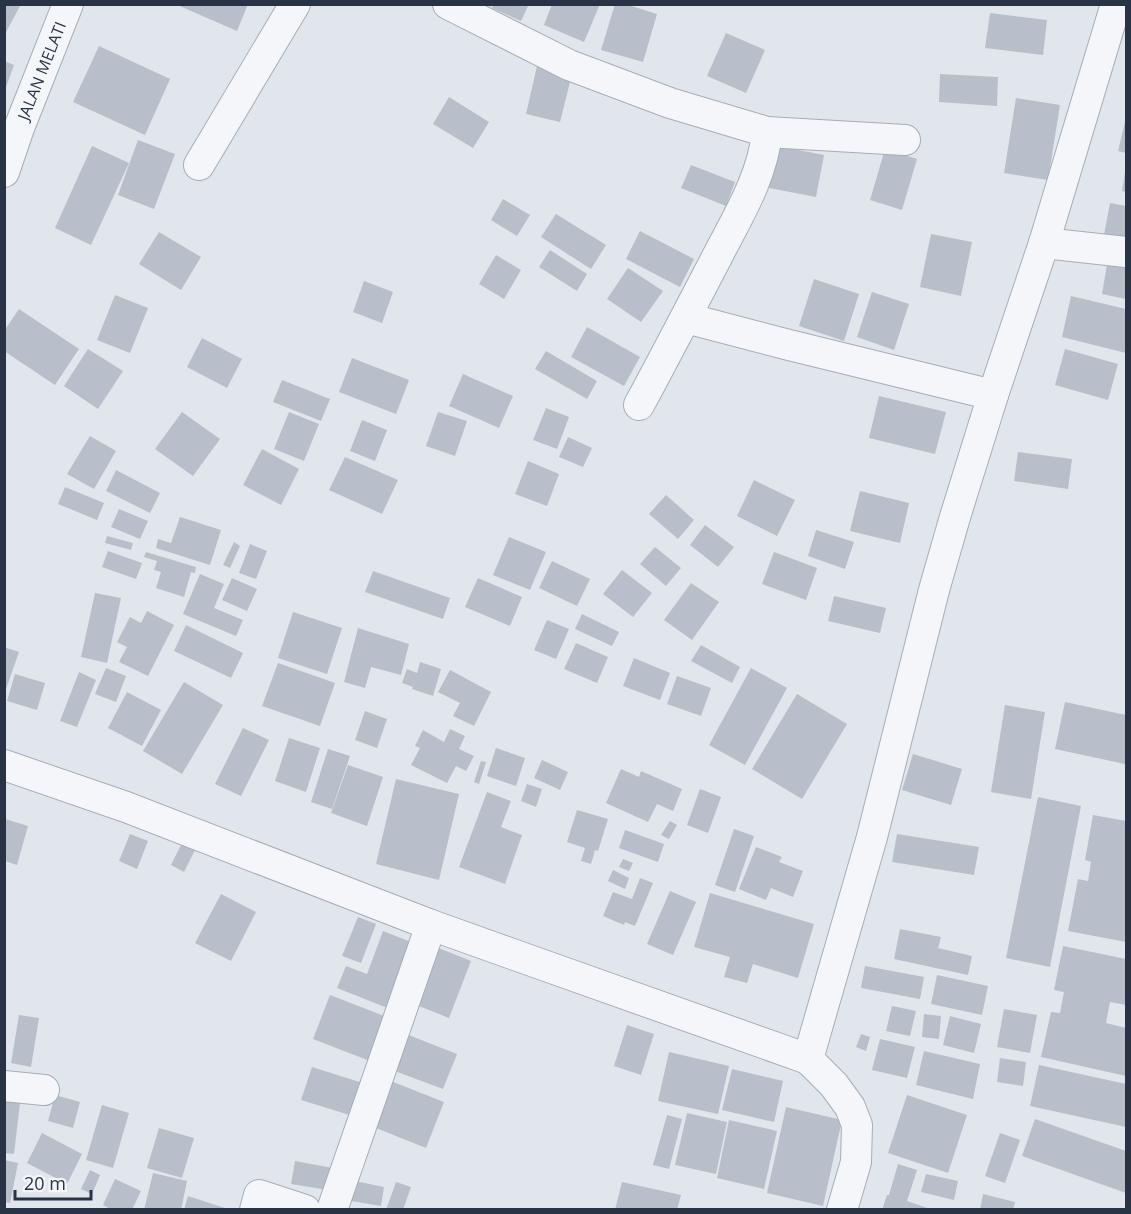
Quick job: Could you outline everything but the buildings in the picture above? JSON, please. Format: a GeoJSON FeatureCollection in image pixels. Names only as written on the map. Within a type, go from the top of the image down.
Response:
{"type":"FeatureCollection","features":[{"type":"Feature","properties":{"kind":"street","name":"JALAN MELATI"},"geometry":{"type":"LineString","coordinates":[[4,172],[68,4]]}},
{"type":"Feature","properties":{"kind":"street"},"geometry":{"type":"LineString","coordinates":[[199,165],[295,4]]}},
{"type":"Feature","properties":{"kind":"street"},"geometry":{"type":"LineString","coordinates":[[448,4],[569,65],[670,103],[767,132],[905,140]]}},
{"type":"Feature","properties":{"kind":"street"},"geometry":{"type":"LineString","coordinates":[[808,1059],[872,837],[934,590],[955,517],[1044,243],[1116,4]]}},
{"type":"Feature","properties":{"kind":"street"},"geometry":{"type":"LineString","coordinates":[[639,405],[744,204],[760,168],[766,149],[767,132]]}},
{"type":"Feature","properties":{"kind":"street"},"geometry":{"type":"LineString","coordinates":[[1044,243],[1126,252]]}},
{"type":"Feature","properties":{"kind":"street"},"geometry":{"type":"LineString","coordinates":[[686,318],[993,395]]}},
{"type":"Feature","properties":{"kind":"street"},"geometry":{"type":"LineString","coordinates":[[4,765],[126,807],[431,925],[808,1059],[834,1085],[850,1107],[857,1125],[856,1162],[842,1209]]}},
{"type":"Feature","properties":{"kind":"street"},"geometry":{"type":"LineString","coordinates":[[332,1209],[431,925]]}},
{"type":"Feature","properties":{"kind":"street"},"geometry":{"type":"LineString","coordinates":[[4,1086],[44,1090]]}},
{"type":"Feature","properties":{"kind":"street"},"geometry":{"type":"LineString","coordinates":[[255,1209],[259,1195],[305,1209]]}}]}
